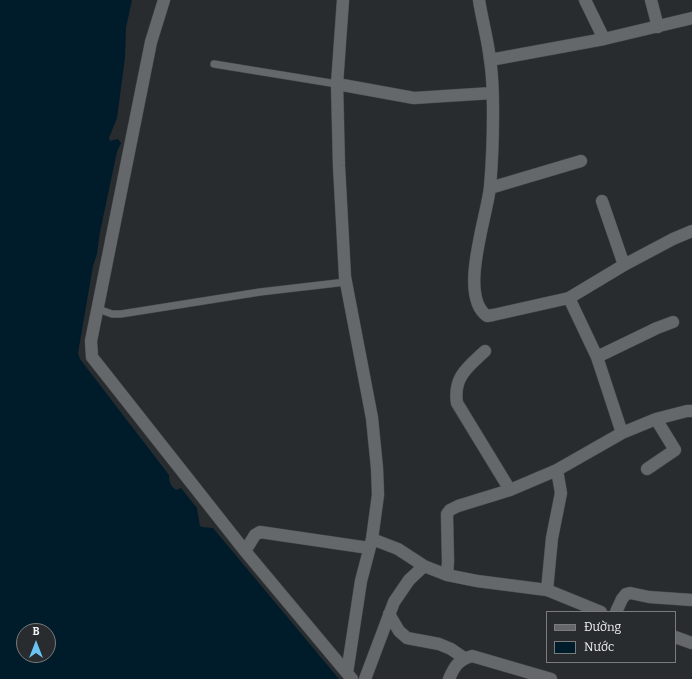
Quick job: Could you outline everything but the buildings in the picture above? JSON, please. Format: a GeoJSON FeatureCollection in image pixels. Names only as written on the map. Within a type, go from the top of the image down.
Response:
{"type":"FeatureCollection","features":[{"type":"Feature","properties":{"kind":"street"},"geometry":{"type":"LineString","coordinates":[[164,0],[150,42],[91,341],[92,357],[245,551],[350,676]]}},
{"type":"Feature","properties":{"kind":"street"},"geometry":{"type":"LineString","coordinates":[[343,0],[337,84],[339,166],[346,282],[372,418],[378,495],[370,544],[361,582],[350,676]]}},
{"type":"Feature","properties":{"kind":"street"},"geometry":{"type":"LineString","coordinates":[[478,0],[490,60],[493,115],[490,188],[475,262],[475,286],[479,308],[487,316],[569,298],[624,265],[673,239],[692,231]]}},
{"type":"Feature","properties":{"kind":"street"},"geometry":{"type":"LineString","coordinates":[[585,0],[604,39]]}},
{"type":"Feature","properties":{"kind":"street"},"geometry":{"type":"LineString","coordinates":[[651,0],[658,27]]}},
{"type":"Feature","properties":{"kind":"street"},"geometry":{"type":"LineString","coordinates":[[490,60],[604,39],[692,18]]}},
{"type":"Feature","properties":{"kind":"street"},"geometry":{"type":"LineString","coordinates":[[337,84],[414,98],[492,93]]}},
{"type":"Feature","properties":{"kind":"street"},"geometry":{"type":"LineString","coordinates":[[490,188],[580,161]]}},
{"type":"Feature","properties":{"kind":"street"},"geometry":{"type":"LineString","coordinates":[[602,201],[624,265]]}},
{"type":"Feature","properties":{"kind":"street"},"geometry":{"type":"LineString","coordinates":[[569,298],[597,356],[622,433]]}},
{"type":"Feature","properties":{"kind":"street"},"geometry":{"type":"LineString","coordinates":[[597,356],[673,322]]}},
{"type":"Feature","properties":{"kind":"street"},"geometry":{"type":"LineString","coordinates":[[485,351],[466,369],[458,380],[455,394],[457,403],[510,490]]}},
{"type":"Feature","properties":{"kind":"street"},"geometry":{"type":"LineString","coordinates":[[447,575],[447,514],[450,510],[458,506],[510,490],[557,470],[622,433],[656,419],[691,410]]}},
{"type":"Feature","properties":{"kind":"street"},"geometry":{"type":"LineString","coordinates":[[647,469],[675,450],[656,419]]}},
{"type":"Feature","properties":{"kind":"street"},"geometry":{"type":"LineString","coordinates":[[547,590],[552,538],[561,493],[557,470]]}},
{"type":"Feature","properties":{"kind":"street"},"geometry":{"type":"LineString","coordinates":[[245,551],[255,535],[260,532],[316,542],[370,544],[398,549],[424,566],[447,575],[477,581],[547,590],[599,611]]}},
{"type":"Feature","properties":{"kind":"street"},"geometry":{"type":"LineString","coordinates":[[365,679],[389,614],[401,590],[424,566]]}},
{"type":"Feature","properties":{"kind":"street"},"geometry":{"type":"LineString","coordinates":[[616,611],[622,599],[626,594],[630,593],[649,597],[692,600]]}},
{"type":"Feature","properties":{"kind":"street"},"geometry":{"type":"LineString","coordinates":[[389,614],[399,631],[407,638],[439,644],[464,658]]}},
{"type":"Feature","properties":{"kind":"street"},"geometry":{"type":"LineString","coordinates":[[676,637],[692,643]]}},
{"type":"Feature","properties":{"kind":"street"},"geometry":{"type":"LineString","coordinates":[[449,679],[458,662],[464,658],[472,656],[551,679]]}},
{"type":"Feature","properties":{"kind":"lane"},"geometry":{"type":"LineString","coordinates":[[214,64],[337,84]]}},
{"type":"Feature","properties":{"kind":"lane"},"geometry":{"type":"LineString","coordinates":[[98,309],[112,314],[121,314],[260,292],[346,282]]}},
{"type":"Feature","properties":{"kind":"water"},"geometry":{"type":"Polygon","coordinates":[[[0,0],[132,0],[126,28],[125,58],[117,118],[109,138],[110,141],[118,139],[121,143],[117,152],[100,232],[97,254],[93,266],[78,353],[80,359],[169,475],[172,487],[176,490],[181,488],[197,508],[200,526],[213,528],[339,679],[0,679],[0,0]]]}}]}
